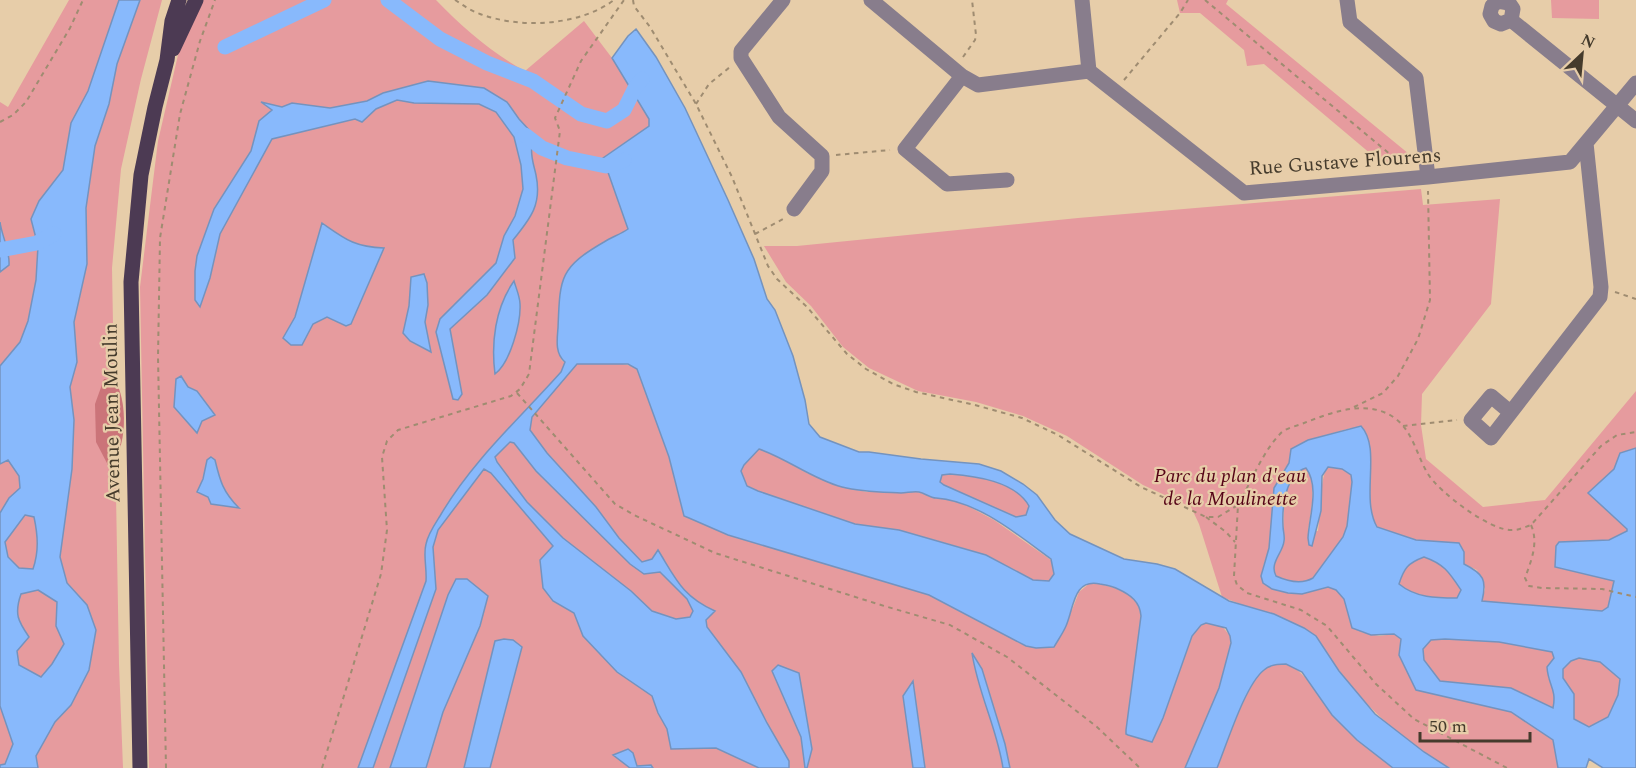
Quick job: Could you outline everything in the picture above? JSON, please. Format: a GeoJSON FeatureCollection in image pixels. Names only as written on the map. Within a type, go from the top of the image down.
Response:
{"type":"FeatureCollection","features":[{"type":"Feature","properties":{"kind":"main road","name":"Avenue Jean Moulin"},"geometry":{"type":"LineString","coordinates":[[140,768],[131,282],[141,175],[167,60],[172,21],[179,0]]}},
{"type":"Feature","properties":{"kind":"main road","name":"Avenue Jean Moulin"},"geometry":{"type":"LineString","coordinates":[[167,60],[196,0]]}},
{"type":"Feature","properties":{"kind":"street"},"geometry":{"type":"LineString","coordinates":[[783,0],[741,51],[741,58],[779,117],[822,156],[822,171],[794,209]]}},
{"type":"Feature","properties":{"kind":"street"},"geometry":{"type":"LineString","coordinates":[[871,0],[958,72],[978,85],[1089,71],[1082,0]]}},
{"type":"Feature","properties":{"kind":"street"},"geometry":{"type":"LineString","coordinates":[[1347,0],[1350,22],[1416,78],[1427,172]]}},
{"type":"Feature","properties":{"kind":"street"},"geometry":{"type":"LineString","coordinates":[[1511,20],[1636,121]]}},
{"type":"Feature","properties":{"kind":"street","name":"Rue Gustave Flourens"},"geometry":{"type":"LineString","coordinates":[[1089,71],[1244,193],[1427,172],[1570,162],[1636,83]]}},
{"type":"Feature","properties":{"kind":"street"},"geometry":{"type":"LineString","coordinates":[[958,72],[905,149],[947,184],[1007,180]]}},
{"type":"Feature","properties":{"kind":"street"},"geometry":{"type":"LineString","coordinates":[[1510,412],[1491,396],[1471,420],[1491,438],[1598,302],[1601,287],[1586,143]]}},
{"type":"Feature","properties":{"kind":"path"},"geometry":{"type":"LineString","coordinates":[[0,122],[13,115],[26,102],[70,28],[83,0]]}},
{"type":"Feature","properties":{"kind":"path"},"geometry":{"type":"LineString","coordinates":[[166,768],[158,357],[160,238],[180,114],[215,0]]}},
{"type":"Feature","properties":{"kind":"path"},"geometry":{"type":"LineString","coordinates":[[455,0],[477,13],[503,21],[527,23],[574,19],[591,14],[614,0]]}},
{"type":"Feature","properties":{"kind":"path"},"geometry":{"type":"LineString","coordinates":[[322,768],[381,574],[387,530],[381,457],[387,441],[398,430],[512,396],[530,374],[560,131],[555,118],[580,61],[624,0]]}},
{"type":"Feature","properties":{"kind":"path"},"geometry":{"type":"LineString","coordinates":[[633,0],[634,6],[650,27],[696,104],[732,177],[768,266],[777,279],[807,308],[847,354],[866,369],[893,384],[916,393],[975,405],[1022,418],[1059,435],[1141,487],[1206,517],[1226,531],[1236,543]]}},
{"type":"Feature","properties":{"kind":"path"},"geometry":{"type":"LineString","coordinates":[[958,72],[975,40],[972,0]]}},
{"type":"Feature","properties":{"kind":"path"},"geometry":{"type":"LineString","coordinates":[[1116,92],[1188,0]]}},
{"type":"Feature","properties":{"kind":"path"},"geometry":{"type":"LineString","coordinates":[[1205,0],[1396,160],[1427,172],[1430,300],[1418,339],[1398,376],[1383,393],[1351,409]]}},
{"type":"Feature","properties":{"kind":"path"},"geometry":{"type":"LineString","coordinates":[[696,104],[717,76],[741,58]]}},
{"type":"Feature","properties":{"kind":"path"},"geometry":{"type":"LineString","coordinates":[[822,156],[905,149]]}},
{"type":"Feature","properties":{"kind":"path"},"geometry":{"type":"LineString","coordinates":[[755,234],[784,219],[794,209]]}},
{"type":"Feature","properties":{"kind":"path"},"geometry":{"type":"LineString","coordinates":[[1601,287],[1636,299]]}},
{"type":"Feature","properties":{"kind":"path"},"geometry":{"type":"LineString","coordinates":[[517,392],[615,504],[715,554],[950,625],[1007,657],[1097,728],[1140,768]]}},
{"type":"Feature","properties":{"kind":"path"},"geometry":{"type":"LineString","coordinates":[[1507,768],[1403,711],[1376,684],[1327,626],[1301,610],[1247,593],[1237,585],[1234,576],[1238,505],[1269,448],[1281,432],[1330,413],[1359,407],[1387,414],[1403,426],[1415,444],[1428,474],[1462,506],[1477,517],[1514,531],[1531,525],[1601,446],[1617,435],[1636,432]]}},
{"type":"Feature","properties":{"kind":"path"},"geometry":{"type":"LineString","coordinates":[[1403,426],[1471,420]]}},
{"type":"Feature","properties":{"kind":"path"},"geometry":{"type":"LineString","coordinates":[[1206,517],[1218,517],[1238,505]]}},
{"type":"Feature","properties":{"kind":"path"},"geometry":{"type":"LineString","coordinates":[[1531,525],[1535,547],[1525,578],[1529,586],[1602,589],[1636,597]]}},
{"type":"Feature","properties":{"kind":"green space"},"geometry":{"type":"Polygon","coordinates":[[[69,0],[162,0],[121,169],[112,268],[123,768],[0,768],[0,102],[8,107],[69,0]]]}},
{"type":"Feature","properties":{"kind":"green space"},"geometry":{"type":"Polygon","coordinates":[[[203,0],[436,0],[478,39],[525,71],[584,21],[612,58],[649,119],[649,126],[603,158],[629,226],[627,230],[589,251],[561,285],[558,351],[562,361],[611,363],[629,365],[637,369],[669,457],[684,516],[728,535],[929,595],[1002,633],[1072,610],[1079,592],[1091,582],[1123,592],[1135,601],[1141,616],[1126,733],[1152,742],[1163,718],[1192,636],[1201,625],[1206,623],[1222,626],[1230,636],[1227,664],[1214,702],[1185,768],[149,768],[140,287],[158,141],[178,55],[203,0]]]}},
{"type":"Feature","properties":{"kind":"green space"},"geometry":{"type":"Polygon","coordinates":[[[1177,0],[1228,0],[1226,4],[1409,154],[1389,166],[1384,165],[1264,64],[1247,66],[1244,50],[1200,13],[1180,13],[1177,0]]]}},
{"type":"Feature","properties":{"kind":"green space"},"geometry":{"type":"Polygon","coordinates":[[[1551,0],[1599,0],[1599,19],[1552,18],[1551,0]]]}},
{"type":"Feature","properties":{"kind":"green space","name":"Parc du plan d'eau de la Moulinette"},"geometry":{"type":"Polygon","coordinates":[[[1421,189],[1423,205],[1500,199],[1491,304],[1422,394],[1421,425],[1426,459],[1483,507],[1545,500],[1636,391],[1636,448],[1620,453],[1614,469],[1588,493],[1627,529],[1627,532],[1609,540],[1559,542],[1556,546],[1555,567],[1614,581],[1608,607],[1602,611],[1481,601],[1485,589],[1477,570],[1464,564],[1464,552],[1377,527],[1369,502],[1371,457],[1351,428],[1308,440],[1291,449],[1289,463],[1281,474],[1274,499],[1269,548],[1263,567],[1263,583],[1272,589],[1288,593],[1302,594],[1328,587],[1336,590],[1344,599],[1350,622],[1361,632],[1379,636],[1394,634],[1402,639],[1416,690],[1511,711],[1554,740],[1558,768],[1450,768],[1435,759],[1391,727],[1365,701],[1320,644],[1304,628],[1222,597],[1199,524],[1191,507],[1143,485],[1067,436],[1023,416],[976,402],[918,391],[869,368],[843,347],[811,306],[786,282],[764,246],[797,246],[1078,218],[1421,189]]]}},
{"type":"Feature","properties":{"kind":"green space"},"geometry":{"type":"Polygon","coordinates":[[[759,449],[839,486],[867,492],[918,492],[964,504],[994,520],[1051,560],[1054,574],[1050,581],[1033,580],[986,555],[899,530],[855,524],[758,491],[747,486],[741,471],[759,449]]]}},
{"type":"Feature","properties":{"kind":"green space"},"geometry":{"type":"Polygon","coordinates":[[[1328,467],[1342,469],[1351,475],[1347,526],[1343,537],[1313,578],[1299,582],[1275,576],[1274,565],[1283,540],[1284,503],[1290,481],[1306,468],[1312,482],[1308,532],[1318,531],[1323,478],[1328,467]]]}},
{"type":"Feature","properties":{"kind":"green space"},"geometry":{"type":"Polygon","coordinates":[[[942,475],[983,478],[1005,485],[1023,498],[1029,506],[1026,516],[1016,517],[940,482],[942,475]]]}},
{"type":"Feature","properties":{"kind":"green space"},"geometry":{"type":"Polygon","coordinates":[[[1424,557],[1450,573],[1461,590],[1457,598],[1419,595],[1399,584],[1407,567],[1424,557]]]}},
{"type":"Feature","properties":{"kind":"green space"},"geometry":{"type":"Polygon","coordinates":[[[1431,640],[1499,642],[1553,652],[1555,658],[1548,677],[1556,694],[1553,708],[1511,688],[1440,681],[1424,660],[1423,649],[1431,640]]]}},
{"type":"Feature","properties":{"kind":"green space"},"geometry":{"type":"Polygon","coordinates":[[[1579,658],[1600,662],[1620,679],[1618,695],[1608,717],[1589,727],[1574,719],[1574,695],[1563,678],[1563,669],[1571,661],[1579,658]]]}},
{"type":"Feature","properties":{"kind":"green space"},"geometry":{"type":"Polygon","coordinates":[[[1286,663],[1302,674],[1343,726],[1393,768],[1217,768],[1250,688],[1264,670],[1286,663]]]}},
{"type":"Feature","properties":{"kind":"shaded area"},"geometry":{"type":"Polygon","coordinates":[[[104,379],[114,379],[119,388],[124,411],[120,449],[109,467],[96,442],[95,404],[104,379]]]}},
{"type":"Feature","properties":{"kind":"water"},"geometry":{"type":"Polygon","coordinates":[[[119,0],[140,0],[117,64],[109,104],[95,146],[86,208],[87,264],[74,322],[77,362],[70,387],[74,420],[72,469],[60,557],[67,583],[87,605],[96,630],[89,670],[71,705],[55,722],[36,756],[38,768],[0,768],[0,765],[5,764],[13,744],[0,706],[0,513],[9,498],[20,488],[19,476],[8,460],[0,464],[0,366],[20,342],[28,321],[36,280],[38,246],[31,219],[39,201],[63,170],[71,123],[88,91],[119,0]],[[25,515],[5,542],[8,557],[19,568],[33,569],[37,550],[34,517],[25,515]],[[38,590],[21,594],[18,617],[29,637],[17,651],[19,665],[41,677],[64,644],[56,626],[57,602],[38,590]]]}},
{"type":"Feature","properties":{"kind":"water"},"geometry":{"type":"Polygon","coordinates":[[[636,29],[656,57],[685,108],[754,259],[767,299],[775,310],[793,356],[809,424],[820,437],[859,452],[979,464],[1001,471],[1037,495],[1055,520],[1070,534],[1124,559],[1175,569],[1229,601],[1274,614],[1304,628],[1316,636],[1339,671],[1375,714],[1424,752],[1449,768],[1393,768],[1357,740],[1332,715],[1302,672],[1286,664],[1264,670],[1250,688],[1217,768],[1185,768],[1219,688],[1231,643],[1226,628],[1206,623],[1201,625],[1192,636],[1163,718],[1152,742],[1128,735],[1126,730],[1141,616],[1137,603],[1127,594],[1107,585],[1091,583],[1084,586],[1076,596],[1066,626],[1054,647],[1036,648],[1026,646],[929,595],[728,535],[684,516],[669,457],[637,369],[628,364],[577,364],[532,417],[530,430],[547,453],[596,507],[619,538],[642,562],[652,559],[658,550],[687,593],[715,611],[706,620],[707,627],[741,672],[789,761],[789,768],[759,768],[716,748],[671,749],[667,729],[652,696],[617,672],[583,636],[574,613],[553,601],[543,588],[540,560],[553,546],[491,473],[484,469],[438,530],[433,547],[436,589],[373,768],[358,768],[426,581],[425,548],[430,533],[453,496],[482,458],[561,372],[565,362],[557,347],[560,297],[565,276],[570,267],[589,251],[628,229],[603,158],[649,126],[649,119],[612,58],[636,29]],[[510,442],[495,457],[527,502],[563,538],[631,591],[652,611],[676,619],[690,617],[693,611],[687,599],[660,572],[644,574],[630,564],[536,471],[514,443],[510,442]],[[759,449],[741,471],[747,486],[758,491],[855,524],[899,530],[986,555],[1033,580],[1049,581],[1054,574],[1051,559],[997,521],[967,505],[919,492],[878,492],[842,487],[820,479],[759,449]],[[942,475],[940,482],[1016,517],[1026,515],[1029,506],[1023,498],[1004,485],[982,478],[942,475]]]}},
{"type":"Feature","properties":{"kind":"water"},"geometry":{"type":"Polygon","coordinates":[[[428,81],[484,88],[507,102],[544,146],[532,146],[537,185],[536,203],[530,217],[513,240],[515,258],[487,295],[450,329],[462,394],[458,400],[453,399],[436,332],[440,319],[496,263],[523,189],[521,165],[514,137],[496,112],[479,104],[414,103],[397,100],[376,109],[362,122],[355,119],[272,139],[220,234],[210,278],[200,307],[195,300],[197,256],[214,209],[251,151],[259,121],[272,110],[261,102],[282,107],[292,103],[330,108],[367,101],[383,93],[428,81]]]}},
{"type":"Feature","properties":{"kind":"water"},"geometry":{"type":"Polygon","coordinates":[[[0,222],[9,265],[0,272],[0,222]]]}},
{"type":"Feature","properties":{"kind":"water"},"geometry":{"type":"Polygon","coordinates":[[[322,223],[350,241],[365,246],[384,248],[351,324],[346,326],[327,317],[313,324],[302,345],[291,345],[283,338],[295,317],[322,223]]]}},
{"type":"Feature","properties":{"kind":"water"},"geometry":{"type":"Polygon","coordinates":[[[424,274],[427,283],[428,305],[425,322],[431,352],[410,341],[403,333],[409,306],[411,277],[424,274]]]}},
{"type":"Feature","properties":{"kind":"water"},"geometry":{"type":"Polygon","coordinates":[[[514,281],[520,301],[519,321],[510,352],[495,374],[496,326],[502,303],[514,281]]]}},
{"type":"Feature","properties":{"kind":"water"},"geometry":{"type":"Polygon","coordinates":[[[181,376],[188,387],[197,391],[215,415],[202,421],[197,433],[174,407],[176,379],[181,376]]]}},
{"type":"Feature","properties":{"kind":"water"},"geometry":{"type":"Polygon","coordinates":[[[1361,426],[1370,447],[1370,502],[1377,527],[1416,540],[1459,543],[1464,552],[1464,564],[1476,571],[1484,583],[1482,601],[1602,611],[1608,607],[1614,581],[1555,567],[1556,546],[1559,542],[1609,540],[1627,531],[1588,493],[1614,469],[1620,453],[1636,448],[1636,768],[1603,768],[1589,759],[1586,768],[1558,768],[1553,740],[1511,712],[1416,690],[1399,655],[1401,639],[1394,634],[1371,635],[1352,628],[1344,599],[1336,590],[1328,587],[1302,594],[1288,593],[1272,589],[1263,583],[1261,576],[1269,548],[1274,488],[1289,463],[1291,449],[1308,440],[1361,426]],[[1328,467],[1322,476],[1321,511],[1312,546],[1309,545],[1308,538],[1313,493],[1306,468],[1299,471],[1289,484],[1283,510],[1284,541],[1274,567],[1276,576],[1299,582],[1313,578],[1343,537],[1347,526],[1351,475],[1342,469],[1328,467]],[[1424,557],[1407,567],[1399,584],[1419,595],[1457,598],[1461,590],[1446,569],[1424,557]],[[1431,640],[1423,649],[1424,660],[1440,681],[1511,688],[1553,708],[1554,696],[1547,667],[1554,658],[1552,652],[1499,642],[1431,640]],[[1579,658],[1571,661],[1563,669],[1563,678],[1574,694],[1574,719],[1589,727],[1608,717],[1618,695],[1620,679],[1600,662],[1579,658]]]}},
{"type":"Feature","properties":{"kind":"water"},"geometry":{"type":"Polygon","coordinates":[[[211,457],[215,460],[226,491],[239,508],[211,504],[208,497],[197,492],[203,479],[207,460],[211,457]]]}},
{"type":"Feature","properties":{"kind":"water"},"geometry":{"type":"Polygon","coordinates":[[[456,579],[467,579],[488,596],[480,626],[443,712],[426,768],[390,768],[448,595],[456,579]]]}},
{"type":"Feature","properties":{"kind":"water"},"geometry":{"type":"Polygon","coordinates":[[[513,640],[522,647],[490,768],[464,768],[495,641],[513,640]]]}},
{"type":"Feature","properties":{"kind":"water"},"geometry":{"type":"Polygon","coordinates":[[[972,653],[982,669],[1010,768],[1003,768],[972,653]]]}},
{"type":"Feature","properties":{"kind":"water"},"geometry":{"type":"Polygon","coordinates":[[[778,665],[799,673],[812,749],[807,768],[805,768],[801,737],[772,671],[778,665]]]}},
{"type":"Feature","properties":{"kind":"water"},"geometry":{"type":"Polygon","coordinates":[[[913,681],[925,768],[913,768],[903,696],[913,681]]]}},
{"type":"Feature","properties":{"kind":"water"},"geometry":{"type":"Polygon","coordinates":[[[628,749],[633,753],[637,766],[651,765],[653,768],[630,768],[613,755],[628,749]]]}},
{"type":"Feature","properties":{"kind":"waterway"},"geometry":{"type":"LineString","coordinates":[[225,47],[324,0]]}},
{"type":"Feature","properties":{"kind":"waterway"},"geometry":{"type":"LineString","coordinates":[[388,0],[440,39],[487,63],[533,81],[581,114],[607,121],[624,110],[642,79]]}},
{"type":"Feature","properties":{"kind":"waterway"},"geometry":{"type":"LineString","coordinates":[[525,135],[542,148],[567,158],[606,166],[624,160]]}},
{"type":"Feature","properties":{"kind":"waterway"},"geometry":{"type":"LineString","coordinates":[[0,250],[37,243],[54,234]]}}]}
